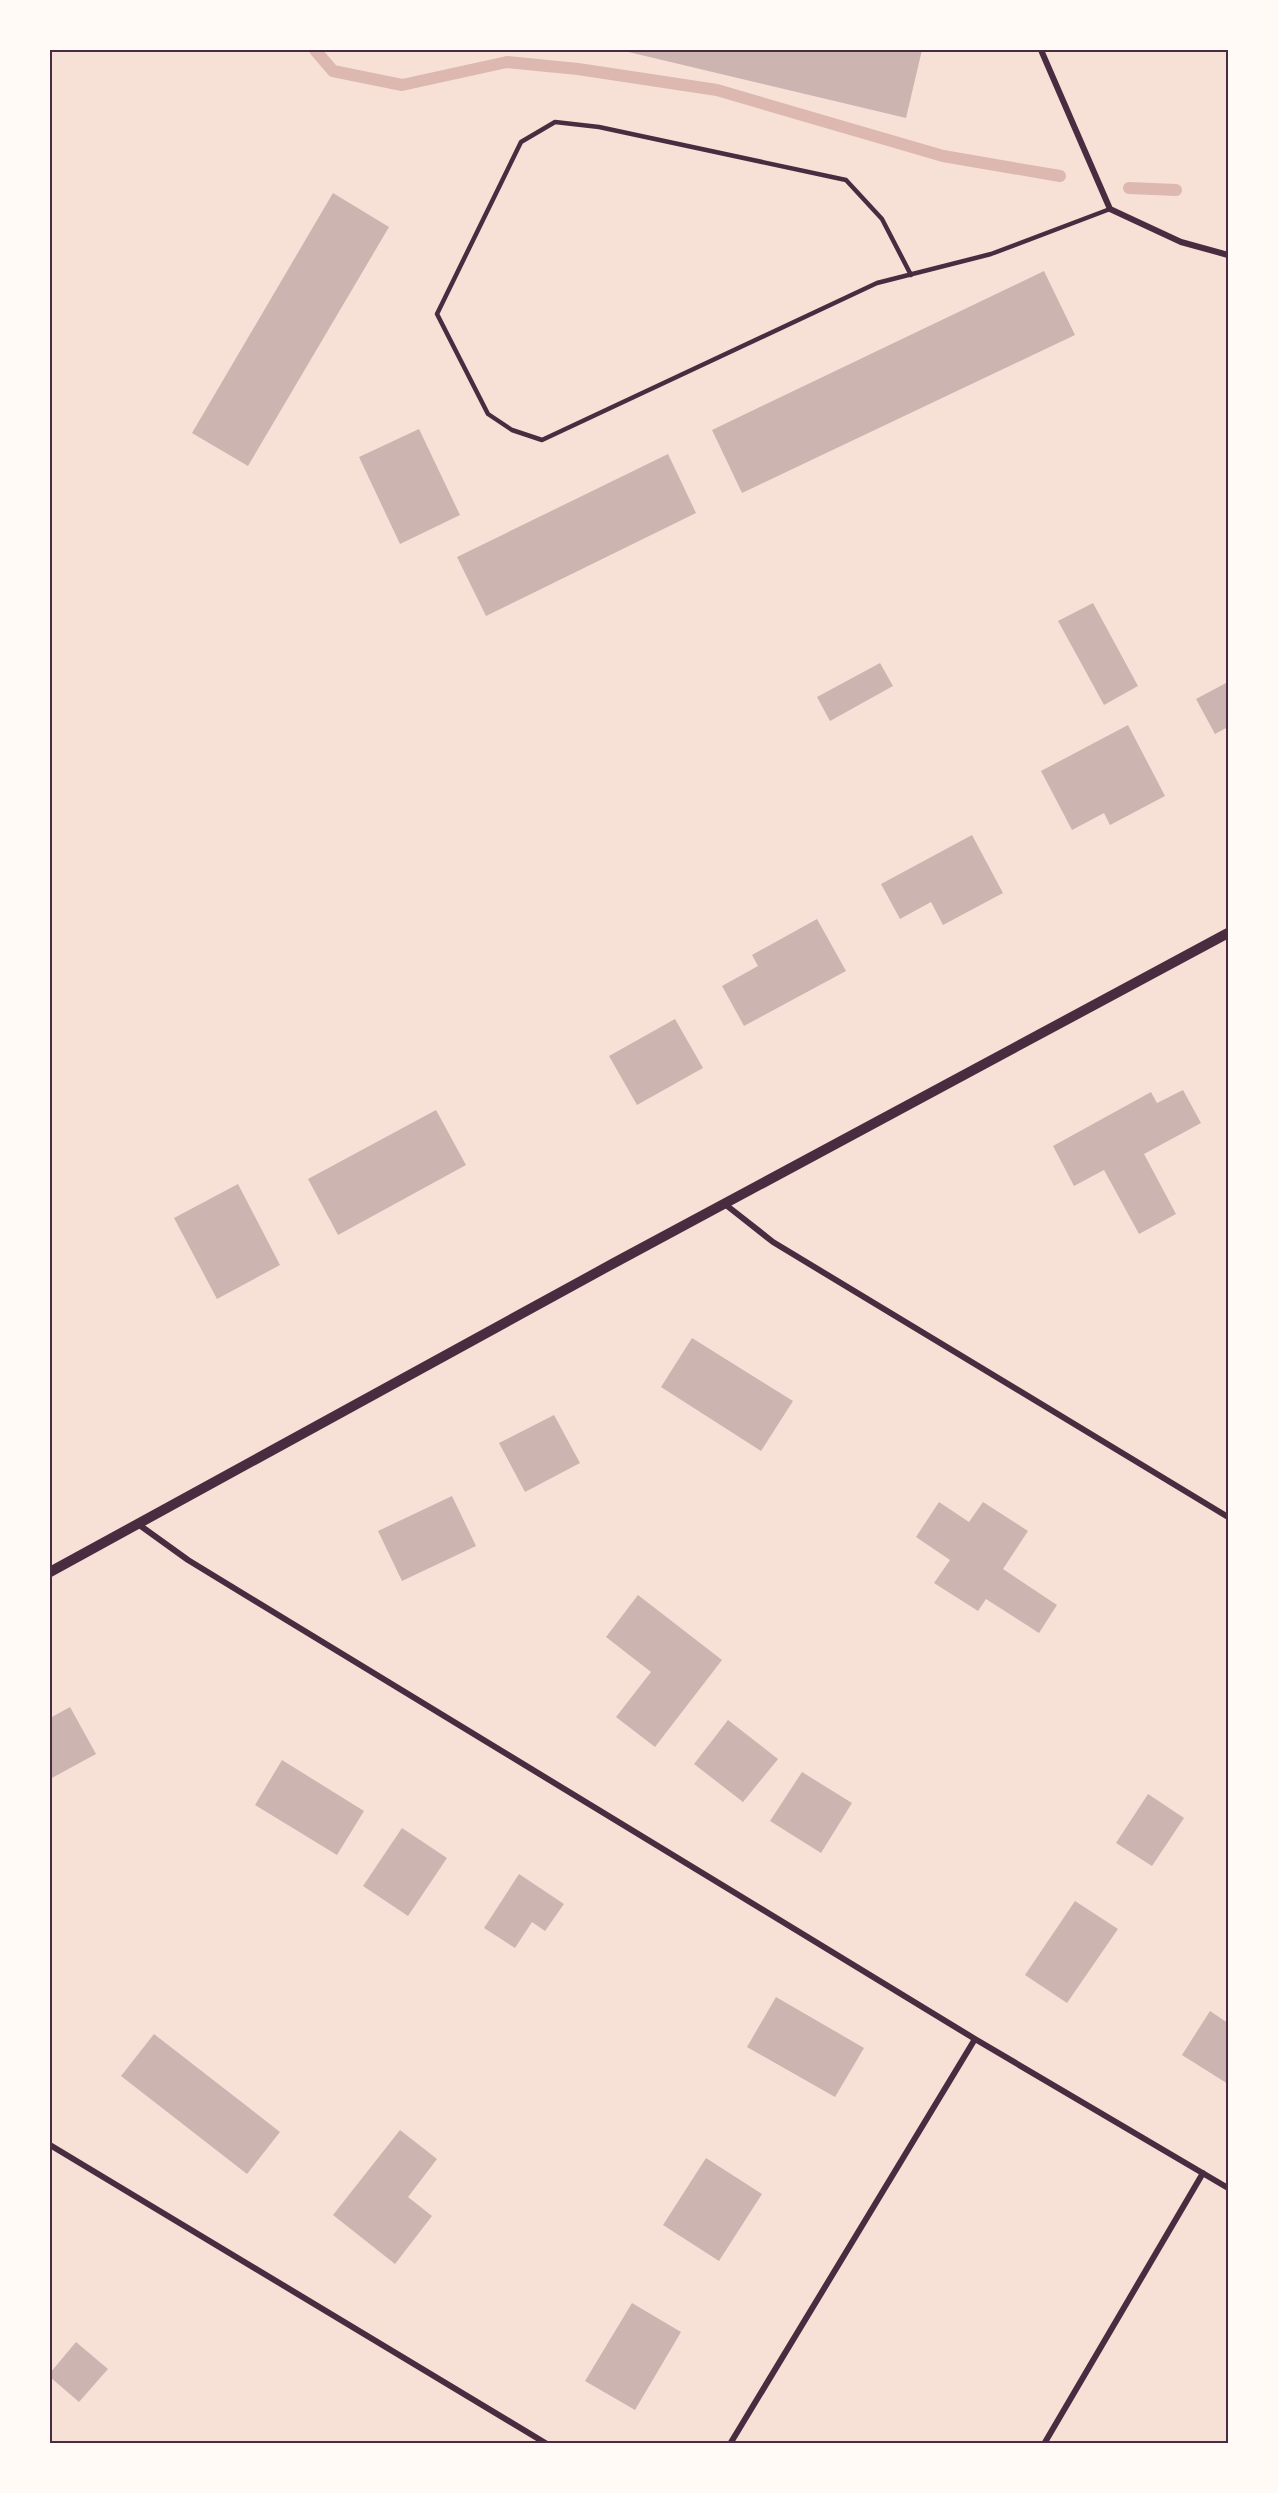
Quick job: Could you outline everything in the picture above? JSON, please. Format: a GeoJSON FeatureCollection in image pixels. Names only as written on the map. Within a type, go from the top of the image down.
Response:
{"type":"FeatureCollection","features":[{"type":"Feature","properties":{"kind":"street"},"geometry":{"type":"LineString","coordinates":[[1041,50],[1110,209],[1181,242],[1228,255]]}},
{"type":"Feature","properties":{"kind":"street"},"geometry":{"type":"LineString","coordinates":[[50,1572],[1228,933]]}},
{"type":"Feature","properties":{"kind":"street"},"geometry":{"type":"LineString","coordinates":[[726,1205],[773,1242],[1228,1517]]}},
{"type":"Feature","properties":{"kind":"street"},"geometry":{"type":"LineString","coordinates":[[137,1523],[188,1560],[975,2038],[1228,2188]]}},
{"type":"Feature","properties":{"kind":"street"},"geometry":{"type":"LineString","coordinates":[[730,2444],[975,2038]]}},
{"type":"Feature","properties":{"kind":"street"},"geometry":{"type":"LineString","coordinates":[[50,2145],[547,2444]]}},
{"type":"Feature","properties":{"kind":"street"},"geometry":{"type":"LineString","coordinates":[[1044,2444],[1203,2173]]}},
{"type":"Feature","properties":{"kind":"lane"},"geometry":{"type":"LineString","coordinates":[[911,275],[882,219],[846,180],[599,127],[555,122],[521,142],[437,314],[488,414],[512,430],[542,440],[877,283],[911,275],[991,254],[1110,209]]}},
{"type":"Feature","properties":{"kind":"building"},"geometry":{"type":"Polygon","coordinates":[[[620,50],[922,50],[906,118],[620,50]]]}},
{"type":"Feature","properties":{"kind":"building"},"geometry":{"type":"Polygon","coordinates":[[[333,193],[389,227],[248,466],[192,433],[333,193]]]}},
{"type":"Feature","properties":{"kind":"building"},"geometry":{"type":"Polygon","coordinates":[[[1044,271],[1075,335],[742,493],[712,430],[1044,271]]]}},
{"type":"Feature","properties":{"kind":"building"},"geometry":{"type":"Polygon","coordinates":[[[419,429],[460,515],[400,544],[359,457],[419,429]]]}},
{"type":"Feature","properties":{"kind":"building"},"geometry":{"type":"Polygon","coordinates":[[[668,454],[696,513],[486,616],[457,557],[668,454]]]}},
{"type":"Feature","properties":{"kind":"building"},"geometry":{"type":"Polygon","coordinates":[[[1093,603],[1138,686],[1104,705],[1058,621],[1093,603]]]}},
{"type":"Feature","properties":{"kind":"building"},"geometry":{"type":"Polygon","coordinates":[[[880,663],[893,686],[830,721],[817,697],[880,663]]]}},
{"type":"Feature","properties":{"kind":"building"},"geometry":{"type":"Polygon","coordinates":[[[1226,683],[1228,687],[1228,727],[1215,734],[1196,699],[1226,683]]]}},
{"type":"Feature","properties":{"kind":"building"},"geometry":{"type":"Polygon","coordinates":[[[1128,725],[1165,796],[1110,825],[1104,813],[1072,830],[1041,771],[1128,725]]]}},
{"type":"Feature","properties":{"kind":"building"},"geometry":{"type":"Polygon","coordinates":[[[972,835],[1003,893],[943,925],[931,902],[900,919],[881,884],[972,835]]]}},
{"type":"Feature","properties":{"kind":"building"},"geometry":{"type":"Polygon","coordinates":[[[817,919],[846,971],[744,1026],[722,986],[758,966],[752,955],[817,919]]]}},
{"type":"Feature","properties":{"kind":"building"},"geometry":{"type":"Polygon","coordinates":[[[675,1019],[703,1068],[637,1105],[609,1056],[675,1019]]]}},
{"type":"Feature","properties":{"kind":"building"},"geometry":{"type":"Polygon","coordinates":[[[1183,1090],[1201,1123],[1144,1154],[1176,1214],[1139,1234],[1104,1170],[1074,1186],[1053,1146],[1151,1092],[1157,1103],[1183,1090]]]}},
{"type":"Feature","properties":{"kind":"building"},"geometry":{"type":"Polygon","coordinates":[[[436,1110],[466,1165],[338,1235],[308,1179],[436,1110]]]}},
{"type":"Feature","properties":{"kind":"building"},"geometry":{"type":"Polygon","coordinates":[[[238,1184],[280,1265],[217,1299],[174,1218],[238,1184]]]}},
{"type":"Feature","properties":{"kind":"building"},"geometry":{"type":"Polygon","coordinates":[[[692,1338],[793,1401],[761,1451],[661,1387],[692,1338]]]}},
{"type":"Feature","properties":{"kind":"building"},"geometry":{"type":"Polygon","coordinates":[[[554,1415],[580,1463],[525,1492],[499,1443],[554,1415]]]}},
{"type":"Feature","properties":{"kind":"building"},"geometry":{"type":"Polygon","coordinates":[[[452,1496],[476,1546],[402,1581],[378,1531],[452,1496]]]}},
{"type":"Feature","properties":{"kind":"building"},"geometry":{"type":"Polygon","coordinates":[[[939,1502],[969,1522],[983,1502],[1028,1531],[1003,1569],[1057,1605],[1039,1633],[986,1599],[978,1611],[934,1583],[950,1560],[916,1537],[939,1502]]]}},
{"type":"Feature","properties":{"kind":"building"},"geometry":{"type":"Polygon","coordinates":[[[638,1595],[722,1660],[655,1747],[616,1717],[651,1672],[606,1637],[638,1595]]]}},
{"type":"Feature","properties":{"kind":"building"},"geometry":{"type":"Polygon","coordinates":[[[70,1707],[96,1754],[50,1779],[50,1718],[70,1707]]]}},
{"type":"Feature","properties":{"kind":"building"},"geometry":{"type":"Polygon","coordinates":[[[728,1720],[778,1759],[743,1802],[694,1764],[728,1720]]]}},
{"type":"Feature","properties":{"kind":"building"},"geometry":{"type":"Polygon","coordinates":[[[282,1760],[364,1811],[337,1855],[255,1805],[282,1760]]]}},
{"type":"Feature","properties":{"kind":"building"},"geometry":{"type":"Polygon","coordinates":[[[802,1772],[852,1803],[821,1853],[770,1821],[802,1772]]]}},
{"type":"Feature","properties":{"kind":"building"},"geometry":{"type":"Polygon","coordinates":[[[1148,1794],[1184,1818],[1152,1866],[1116,1843],[1148,1794]]]}},
{"type":"Feature","properties":{"kind":"building"},"geometry":{"type":"Polygon","coordinates":[[[402,1828],[447,1858],[408,1916],[363,1886],[402,1828]]]}},
{"type":"Feature","properties":{"kind":"building"},"geometry":{"type":"Polygon","coordinates":[[[519,1874],[564,1904],[545,1931],[532,1922],[515,1948],[484,1928],[519,1874]]]}},
{"type":"Feature","properties":{"kind":"building"},"geometry":{"type":"Polygon","coordinates":[[[1075,1901],[1118,1929],[1067,2003],[1025,1975],[1075,1901]]]}},
{"type":"Feature","properties":{"kind":"building"},"geometry":{"type":"Polygon","coordinates":[[[776,1997],[864,2048],[835,2097],[747,2047],[776,1997]]]}},
{"type":"Feature","properties":{"kind":"building"},"geometry":{"type":"Polygon","coordinates":[[[1210,2011],[1228,2023],[1228,2084],[1182,2055],[1210,2011]]]}},
{"type":"Feature","properties":{"kind":"building"},"geometry":{"type":"Polygon","coordinates":[[[154,2034],[280,2132],[247,2174],[121,2076],[154,2034]]]}},
{"type":"Feature","properties":{"kind":"building"},"geometry":{"type":"Polygon","coordinates":[[[400,2130],[437,2159],[408,2197],[432,2216],[395,2264],[333,2215],[400,2130]]]}},
{"type":"Feature","properties":{"kind":"building"},"geometry":{"type":"Polygon","coordinates":[[[706,2158],[762,2194],[719,2261],[663,2225],[706,2158]]]}},
{"type":"Feature","properties":{"kind":"building"},"geometry":{"type":"Polygon","coordinates":[[[632,2303],[681,2332],[635,2410],[585,2381],[632,2303]]]}},
{"type":"Feature","properties":{"kind":"building"},"geometry":{"type":"Polygon","coordinates":[[[76,2342],[108,2369],[79,2402],[50,2377],[50,2373],[76,2342]]]}},
{"type":"Feature","properties":{"kind":"waterway"},"geometry":{"type":"LineString","coordinates":[[315,50],[333,71],[402,85],[507,62],[578,69],[717,90],[943,156],[1060,176]]}},
{"type":"Feature","properties":{"kind":"waterway"},"geometry":{"type":"LineString","coordinates":[[1129,188],[1176,190]]}}]}
